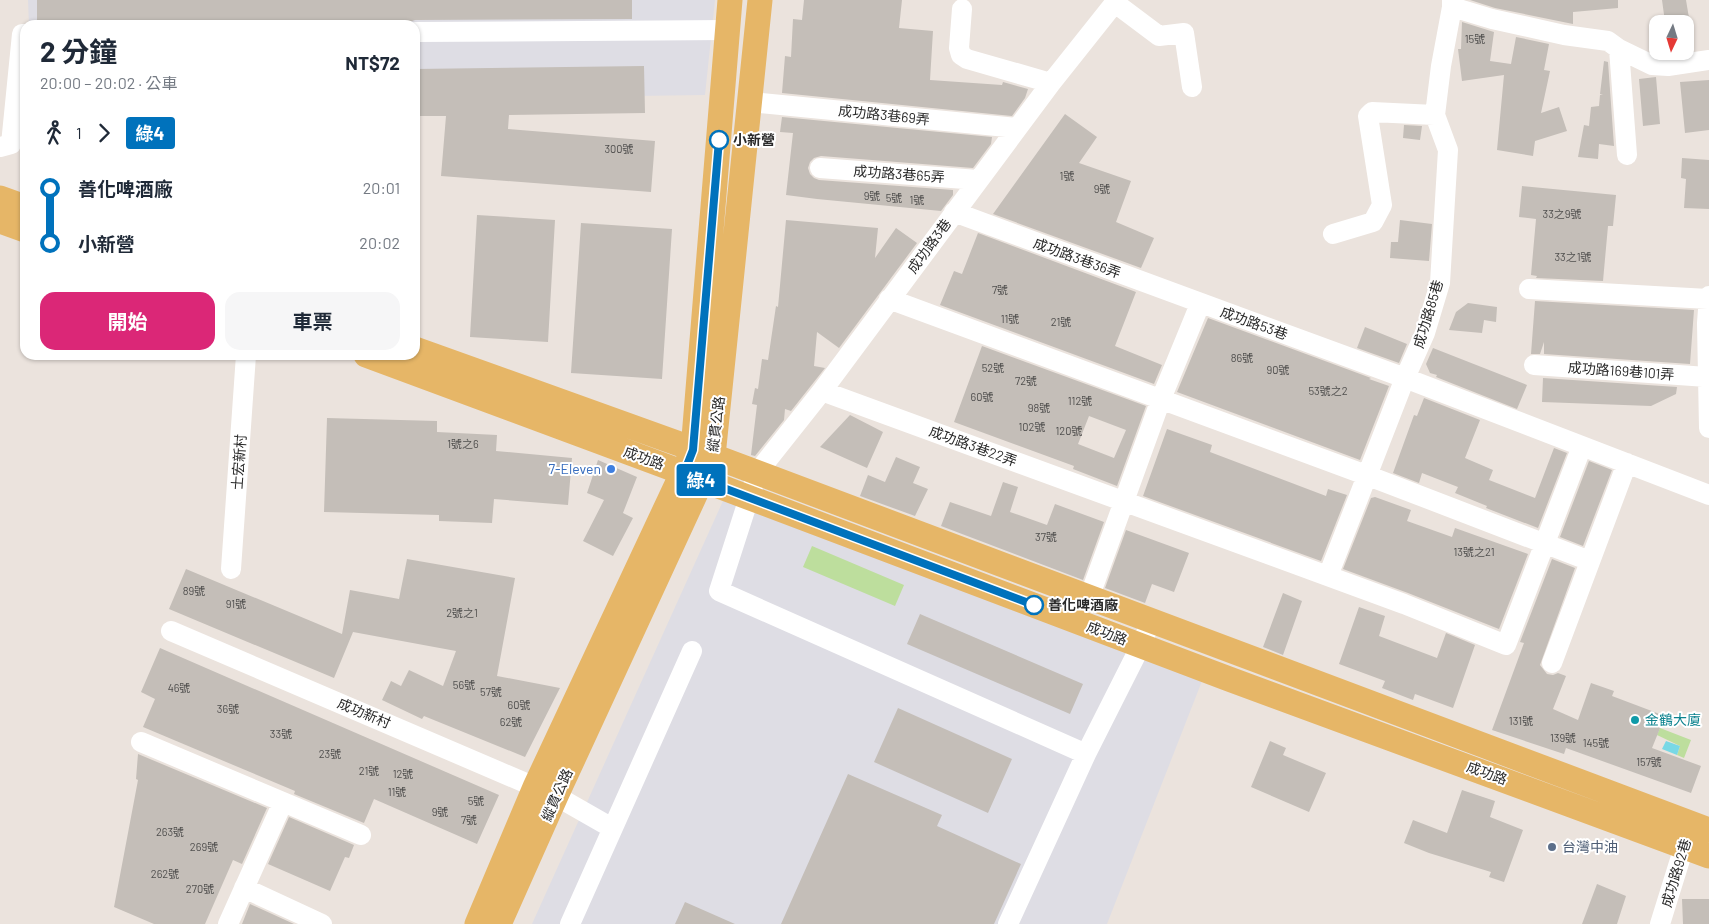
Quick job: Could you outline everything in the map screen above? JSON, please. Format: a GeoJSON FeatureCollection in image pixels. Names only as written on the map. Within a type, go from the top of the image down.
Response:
{"type":"FeatureCollection","features":[{"type":"Feature","properties":{"kind":"main road","name":"縱貫公路"},"geometry":{"type":"LineString","coordinates":[[699,465],[730,0]]}},
{"type":"Feature","properties":{"kind":"main road","name":"縱貫公路"},"geometry":{"type":"LineString","coordinates":[[477,924],[545,791],[699,465],[750,102],[760,0]]}},
{"type":"Feature","properties":{"kind":"main road"},"geometry":{"type":"LineString","coordinates":[[0,198],[20,205]]}},
{"type":"Feature","properties":{"kind":"main road"},"geometry":{"type":"LineString","coordinates":[[0,220],[20,228]]}},
{"type":"Feature","properties":{"kind":"main road","name":"成功路"},"geometry":{"type":"LineString","coordinates":[[420,351],[699,465],[749,497],[1230,679],[1703,852]]}},
{"type":"Feature","properties":{"kind":"main road","name":"成功路"},"geometry":{"type":"LineString","coordinates":[[381,360],[699,465],[758,473],[1700,826]]}},
{"type":"Feature","properties":{"kind":"main road","name":"縱貫公路"},"geometry":{"type":"LineString","coordinates":[[499,924],[545,791]]}},
{"type":"Feature","properties":{"kind":"street"},"geometry":{"type":"LineString","coordinates":[[1116,2],[1159,36],[1184,33],[1192,87]]}},
{"type":"Feature","properties":{"kind":"street","name":"成功路3巷"},"geometry":{"type":"LineString","coordinates":[[1086,754],[719,592],[758,473],[822,391],[1051,83],[1116,2]]}},
{"type":"Feature","properties":{"kind":"street"},"geometry":{"type":"LineString","coordinates":[[1334,234],[1373,222],[1382,204],[1368,116],[1372,112],[1435,115],[1452,3],[1492,19],[1546,31],[1608,41],[1619,49],[1652,65],[1668,66],[1709,60]]}},
{"type":"Feature","properties":{"kind":"street"},"geometry":{"type":"LineString","coordinates":[[962,10],[959,48],[961,55],[967,59],[1051,83]]}},
{"type":"Feature","properties":{"kind":"street"},"geometry":{"type":"LineString","coordinates":[[420,32],[728,30]]}},
{"type":"Feature","properties":{"kind":"street"},"geometry":{"type":"LineString","coordinates":[[1619,49],[1627,155]]}},
{"type":"Feature","properties":{"kind":"street"},"geometry":{"type":"LineString","coordinates":[[0,148],[12,144],[20,56]]}},
{"type":"Feature","properties":{"kind":"street","name":"成功路3巷69弄"},"geometry":{"type":"LineString","coordinates":[[750,102],[1017,128]]}},
{"type":"Feature","properties":{"kind":"street","name":"成功路85巷"},"geometry":{"type":"LineString","coordinates":[[1328,576],[1366,475],[1425,333],[1440,283],[1448,150],[1435,115]]}},
{"type":"Feature","properties":{"kind":"street","name":"成功路3巷65弄"},"geometry":{"type":"LineString","coordinates":[[820,168],[978,180]]}},
{"type":"Feature","properties":{"kind":"street","name":"成功路3巷36弄"},"geometry":{"type":"LineString","coordinates":[[954,212],[1200,304]]}},
{"type":"Feature","properties":{"kind":"street"},"geometry":{"type":"LineString","coordinates":[[1529,288],[1709,297],[1707,377],[1709,428]]}},
{"type":"Feature","properties":{"kind":"street"},"geometry":{"type":"LineString","coordinates":[[889,300],[1366,475],[1590,561]]}},
{"type":"Feature","properties":{"kind":"street"},"geometry":{"type":"LineString","coordinates":[[1088,598],[1125,502],[1161,399],[1200,304]]}},
{"type":"Feature","properties":{"kind":"street","name":"成功路53巷"},"geometry":{"type":"LineString","coordinates":[[1200,304],[1405,378],[1709,494]]}},
{"type":"Feature","properties":{"kind":"street","name":"士宏新村"},"geometry":{"type":"LineString","coordinates":[[231,569],[246,360]]}},
{"type":"Feature","properties":{"kind":"street","name":"成功路169巷101弄"},"geometry":{"type":"LineString","coordinates":[[1534,365],[1707,377]]}},
{"type":"Feature","properties":{"kind":"street","name":"成功路3巷22弄"},"geometry":{"type":"LineString","coordinates":[[822,391],[1125,502]]}},
{"type":"Feature","properties":{"kind":"street"},"geometry":{"type":"LineString","coordinates":[[1125,502],[1404,604],[1506,645],[1582,446]]}},
{"type":"Feature","properties":{"kind":"street"},"geometry":{"type":"LineString","coordinates":[[1552,663],[1627,463]]}},
{"type":"Feature","properties":{"kind":"street"},"geometry":{"type":"LineString","coordinates":[[1008,924],[1086,754],[1141,645],[1151,621]]}},
{"type":"Feature","properties":{"kind":"street","name":"成功新村"},"geometry":{"type":"LineString","coordinates":[[172,631],[545,791],[612,828]]}},
{"type":"Feature","properties":{"kind":"street"},"geometry":{"type":"LineString","coordinates":[[570,924],[692,651]]}},
{"type":"Feature","properties":{"kind":"street"},"geometry":{"type":"LineString","coordinates":[[142,742],[361,835]]}},
{"type":"Feature","properties":{"kind":"street"},"geometry":{"type":"LineString","coordinates":[[228,924],[283,802]]}},
{"type":"Feature","properties":{"kind":"street","name":"成功路92巷"},"geometry":{"type":"LineString","coordinates":[[1660,924],[1703,852],[1700,826]]}},
{"type":"Feature","properties":{"kind":"street"},"geometry":{"type":"LineString","coordinates":[[244,888],[322,924]]}},
{"type":"Feature","properties":{"kind":"shaded area"},"geometry":{"type":"Polygon","coordinates":[[[28,0],[715,0],[705,95],[420,99],[420,20],[29,20],[28,0]]]}},
{"type":"Feature","properties":{"kind":"shaded area"},"geometry":{"type":"Polygon","coordinates":[[[727,492],[1202,681],[1107,924],[532,924],[727,492]]]}},
{"type":"Feature","properties":{"kind":"green space"},"geometry":{"type":"Polygon","coordinates":[[[812,546],[904,585],[895,606],[803,567],[812,546]]]}},
{"type":"Feature","properties":{"kind":"green space"},"geometry":{"type":"Polygon","coordinates":[[[1660,728],[1691,740],[1684,758],[1677,755],[1680,746],[1657,735],[1660,728]]]}},
{"type":"Feature","properties":{"kind":"water"},"geometry":{"type":"Polygon","coordinates":[[[1666,741],[1680,746],[1677,755],[1662,749],[1666,741]]]}},
{"type":"Feature","properties":{"kind":"building"},"geometry":{"type":"Polygon","coordinates":[[[37,0],[632,0],[632,19],[37,20],[37,0]]]}},
{"type":"Feature","properties":{"kind":"building"},"geometry":{"type":"Polygon","coordinates":[[[804,0],[902,0],[899,28],[933,31],[930,80],[1002,85],[1003,82],[1028,89],[1025,98],[1012,116],[782,93],[785,56],[791,57],[793,19],[802,20],[804,0]]]}},
{"type":"Feature","properties":{"kind":"building"},"geometry":{"type":"Polygon","coordinates":[[[1470,0],[1618,0],[1618,8],[1573,12],[1573,24],[1495,8],[1470,0]]]}},
{"type":"Feature","properties":{"kind":"building"},"geometry":{"type":"Polygon","coordinates":[[[1662,0],[1686,0],[1688,15],[1664,15],[1662,0]]]}},
{"type":"Feature","properties":{"kind":"building"},"geometry":{"type":"Polygon","coordinates":[[[1462,22],[1494,32],[1490,61],[1511,64],[1516,37],[1549,44],[1544,70],[1550,71],[1541,113],[1559,107],[1567,131],[1535,141],[1533,156],[1497,150],[1504,75],[1462,81],[1458,49],[1461,49],[1462,22]]]}},
{"type":"Feature","properties":{"kind":"building"},"geometry":{"type":"Polygon","coordinates":[[[1604,61],[1608,62],[1614,146],[1599,144],[1598,159],[1578,157],[1584,125],[1589,126],[1591,107],[1599,106],[1600,95],[1603,95],[1600,94],[1604,61]]]}},
{"type":"Feature","properties":{"kind":"building"},"geometry":{"type":"Polygon","coordinates":[[[644,66],[645,113],[509,115],[508,129],[655,141],[651,192],[441,176],[446,116],[420,116],[420,69],[644,66]]]}},
{"type":"Feature","properties":{"kind":"building"},"geometry":{"type":"Polygon","coordinates":[[[1656,77],[1660,124],[1643,126],[1639,79],[1656,77]]]}},
{"type":"Feature","properties":{"kind":"building"},"geometry":{"type":"Polygon","coordinates":[[[1709,80],[1709,130],[1685,133],[1680,82],[1709,80]]]}},
{"type":"Feature","properties":{"kind":"building"},"geometry":{"type":"Polygon","coordinates":[[[1065,114],[1097,137],[1079,163],[1131,181],[1116,222],[1154,238],[1141,268],[993,214],[1065,114]]]}},
{"type":"Feature","properties":{"kind":"building"},"geometry":{"type":"Polygon","coordinates":[[[782,117],[992,137],[991,144],[973,168],[821,156],[814,158],[810,162],[808,168],[810,174],[819,180],[953,190],[953,195],[941,211],[786,195],[793,133],[780,132],[782,117]]]}},
{"type":"Feature","properties":{"kind":"building"},"geometry":{"type":"Polygon","coordinates":[[[1404,125],[1422,126],[1420,140],[1403,138],[1404,125]]]}},
{"type":"Feature","properties":{"kind":"building"},"geometry":{"type":"Polygon","coordinates":[[[1682,158],[1709,160],[1709,209],[1684,208],[1686,179],[1681,178],[1682,158]]]}},
{"type":"Feature","properties":{"kind":"building"},"geometry":{"type":"Polygon","coordinates":[[[1522,186],[1616,195],[1613,226],[1608,226],[1603,281],[1536,278],[1537,276],[1531,275],[1536,219],[1519,217],[1522,186]]]}},
{"type":"Feature","properties":{"kind":"building"},"geometry":{"type":"Polygon","coordinates":[[[477,215],[555,220],[548,342],[470,337],[477,215]]]}},
{"type":"Feature","properties":{"kind":"building"},"geometry":{"type":"Polygon","coordinates":[[[786,220],[878,228],[875,258],[896,228],[917,243],[839,348],[817,332],[814,366],[825,368],[791,411],[785,409],[784,420],[755,456],[751,455],[757,405],[752,404],[755,388],[758,389],[762,359],[768,360],[776,306],[778,307],[786,220]]]}},
{"type":"Feature","properties":{"kind":"building"},"geometry":{"type":"Polygon","coordinates":[[[1400,220],[1432,224],[1429,261],[1390,258],[1391,242],[1398,242],[1400,220]]]}},
{"type":"Feature","properties":{"kind":"building"},"geometry":{"type":"Polygon","coordinates":[[[581,223],[672,229],[662,379],[571,373],[581,223]]]}},
{"type":"Feature","properties":{"kind":"building"},"geometry":{"type":"Polygon","coordinates":[[[978,233],[1136,292],[1115,346],[1162,365],[1154,384],[940,305],[954,271],[962,274],[978,233]]]}},
{"type":"Feature","properties":{"kind":"building"},"geometry":{"type":"Polygon","coordinates":[[[1535,301],[1694,310],[1690,364],[1544,354],[1544,342],[1540,354],[1531,354],[1535,301]]]}},
{"type":"Feature","properties":{"kind":"building"},"geometry":{"type":"Polygon","coordinates":[[[1468,303],[1497,307],[1496,322],[1484,320],[1482,333],[1449,330],[1456,312],[1468,303]]]}},
{"type":"Feature","properties":{"kind":"building"},"geometry":{"type":"Polygon","coordinates":[[[1208,318],[1389,386],[1360,460],[1177,392],[1208,318]]]}},
{"type":"Feature","properties":{"kind":"building"},"geometry":{"type":"Polygon","coordinates":[[[1365,327],[1407,344],[1399,363],[1357,348],[1365,327]]]}},
{"type":"Feature","properties":{"kind":"building"},"geometry":{"type":"Polygon","coordinates":[[[982,346],[1146,406],[1117,486],[1073,469],[1074,466],[954,422],[982,346]],[[1089,416],[1078,444],[1114,458],[1126,430],[1089,416]]]}},
{"type":"Feature","properties":{"kind":"building"},"geometry":{"type":"Polygon","coordinates":[[[1433,348],[1527,385],[1517,409],[1430,373],[1426,364],[1433,348]]]}},
{"type":"Feature","properties":{"kind":"building"},"geometry":{"type":"Polygon","coordinates":[[[1543,378],[1677,387],[1676,394],[1651,406],[1542,402],[1543,378]]]}},
{"type":"Feature","properties":{"kind":"building"},"geometry":{"type":"Polygon","coordinates":[[[1424,398],[1480,420],[1465,458],[1493,470],[1489,480],[1535,498],[1554,448],[1567,453],[1538,528],[1486,508],[1487,506],[1455,493],[1458,487],[1422,473],[1419,483],[1393,473],[1414,415],[1417,416],[1424,398]]]}},
{"type":"Feature","properties":{"kind":"building"},"geometry":{"type":"Polygon","coordinates":[[[850,415],[883,432],[867,468],[820,447],[850,415]]]}},
{"type":"Feature","properties":{"kind":"building"},"geometry":{"type":"Polygon","coordinates":[[[327,418],[437,421],[437,432],[497,435],[496,451],[572,458],[568,505],[494,499],[492,523],[439,521],[439,515],[324,512],[327,418]]]}},
{"type":"Feature","properties":{"kind":"building"},"geometry":{"type":"Polygon","coordinates":[[[1167,429],[1212,445],[1210,452],[1326,496],[1328,489],[1347,495],[1321,561],[1143,496],[1167,429]]]}},
{"type":"Feature","properties":{"kind":"building"},"geometry":{"type":"Polygon","coordinates":[[[896,457],[920,467],[913,483],[928,489],[915,516],[860,496],[868,475],[885,482],[896,457]]]}},
{"type":"Feature","properties":{"kind":"building"},"geometry":{"type":"Polygon","coordinates":[[[598,460],[637,477],[623,513],[633,518],[613,556],[583,541],[604,500],[587,493],[598,460]]]}},
{"type":"Feature","properties":{"kind":"building"},"geometry":{"type":"Polygon","coordinates":[[[1589,461],[1612,470],[1583,546],[1560,537],[1589,461]]]}},
{"type":"Feature","properties":{"kind":"building"},"geometry":{"type":"Polygon","coordinates":[[[1003,482],[1018,487],[1010,512],[1047,525],[1055,504],[1104,522],[1083,580],[941,526],[950,502],[991,516],[1003,482]]]}},
{"type":"Feature","properties":{"kind":"building"},"geometry":{"type":"Polygon","coordinates":[[[1375,497],[1411,510],[1407,521],[1452,537],[1455,528],[1528,554],[1499,629],[1343,569],[1371,498],[1375,497]]]}},
{"type":"Feature","properties":{"kind":"building"},"geometry":{"type":"Polygon","coordinates":[[[1126,530],[1189,553],[1174,592],[1152,584],[1145,603],[1105,588],[1126,530]]]}},
{"type":"Feature","properties":{"kind":"building"},"geometry":{"type":"Polygon","coordinates":[[[407,559],[515,578],[497,676],[560,688],[525,757],[424,716],[422,719],[382,700],[391,681],[401,686],[409,670],[443,686],[456,651],[353,632],[334,678],[169,609],[186,569],[342,634],[350,590],[399,599],[407,559]]]}},
{"type":"Feature","properties":{"kind":"building"},"geometry":{"type":"Polygon","coordinates":[[[1552,559],[1575,568],[1540,665],[1547,674],[1553,675],[1558,673],[1566,676],[1553,709],[1578,720],[1591,683],[1614,691],[1612,696],[1665,716],[1652,748],[1701,766],[1691,793],[1566,748],[1564,754],[1492,730],[1524,643],[1520,642],[1552,559]]]}},
{"type":"Feature","properties":{"kind":"building"},"geometry":{"type":"Polygon","coordinates":[[[1283,593],[1302,601],[1283,655],[1263,647],[1283,593]]]}},
{"type":"Feature","properties":{"kind":"building"},"geometry":{"type":"Polygon","coordinates":[[[1359,607],[1385,616],[1379,636],[1437,658],[1446,633],[1475,645],[1453,708],[1415,694],[1413,700],[1382,688],[1385,681],[1339,664],[1359,607]]]}},
{"type":"Feature","properties":{"kind":"building"},"geometry":{"type":"Polygon","coordinates":[[[920,614],[1083,684],[1070,714],[907,644],[920,614]]]}},
{"type":"Feature","properties":{"kind":"building"},"geometry":{"type":"Polygon","coordinates":[[[160,648],[499,795],[477,844],[374,799],[364,823],[294,794],[295,791],[143,727],[155,699],[141,692],[160,648]]]}},
{"type":"Feature","properties":{"kind":"building"},"geometry":{"type":"Polygon","coordinates":[[[898,708],[1012,759],[988,813],[874,762],[898,708]]]}},
{"type":"Feature","properties":{"kind":"building"},"geometry":{"type":"Polygon","coordinates":[[[1270,741],[1286,748],[1283,755],[1326,773],[1309,812],[1251,787],[1270,741]]]}},
{"type":"Feature","properties":{"kind":"building"},"geometry":{"type":"Polygon","coordinates":[[[138,754],[267,808],[242,864],[233,860],[205,924],[154,924],[114,907],[138,780],[136,779],[138,754]]]}},
{"type":"Feature","properties":{"kind":"building"},"geometry":{"type":"Polygon","coordinates":[[[848,774],[942,815],[937,826],[1021,864],[994,924],[781,924],[848,774]]]}},
{"type":"Feature","properties":{"kind":"building"},"geometry":{"type":"Polygon","coordinates":[[[1462,790],[1495,801],[1490,817],[1523,830],[1504,882],[1489,877],[1491,872],[1429,853],[1404,843],[1413,820],[1447,833],[1462,790]]]}},
{"type":"Feature","properties":{"kind":"building"},"geometry":{"type":"Polygon","coordinates":[[[289,817],[354,845],[349,858],[345,857],[330,891],[268,864],[289,817]]]}},
{"type":"Feature","properties":{"kind":"building"},"geometry":{"type":"Polygon","coordinates":[[[1597,884],[1626,896],[1617,924],[1582,924],[1597,884]]]}},
{"type":"Feature","properties":{"kind":"building"},"geometry":{"type":"Polygon","coordinates":[[[1682,899],[1709,899],[1709,924],[1683,924],[1682,899]]]}},
{"type":"Feature","properties":{"kind":"building"},"geometry":{"type":"Polygon","coordinates":[[[685,902],[735,924],[675,924],[685,902]]]}},
{"type":"Feature","properties":{"kind":"building"},"geometry":{"type":"Polygon","coordinates":[[[250,904],[294,924],[242,924],[250,904]]]}},
{"type":"Feature","properties":{"kind":"bus line","name":"綠4"},"geometry":{"type":"LineString","coordinates":[[719,140],[693,450],[684,473],[1034,605]]}},
{"type":"Feature","properties":{"kind":"place","name":"小新營"},"geometry":{"type":"Point","coordinates":[719,140]}},
{"type":"Feature","properties":{"kind":"place","name":"7-Eleven"},"geometry":{"type":"Point","coordinates":[611,469]}},
{"type":"Feature","properties":{"kind":"place","name":"善化啤酒廠"},"geometry":{"type":"Point","coordinates":[1034,605]}},
{"type":"Feature","properties":{"kind":"place","name":"金鶴大廈"},"geometry":{"type":"Point","coordinates":[1635,720]}},
{"type":"Feature","properties":{"kind":"place","name":"台灣中油"},"geometry":{"type":"Point","coordinates":[1552,847]}}]}
